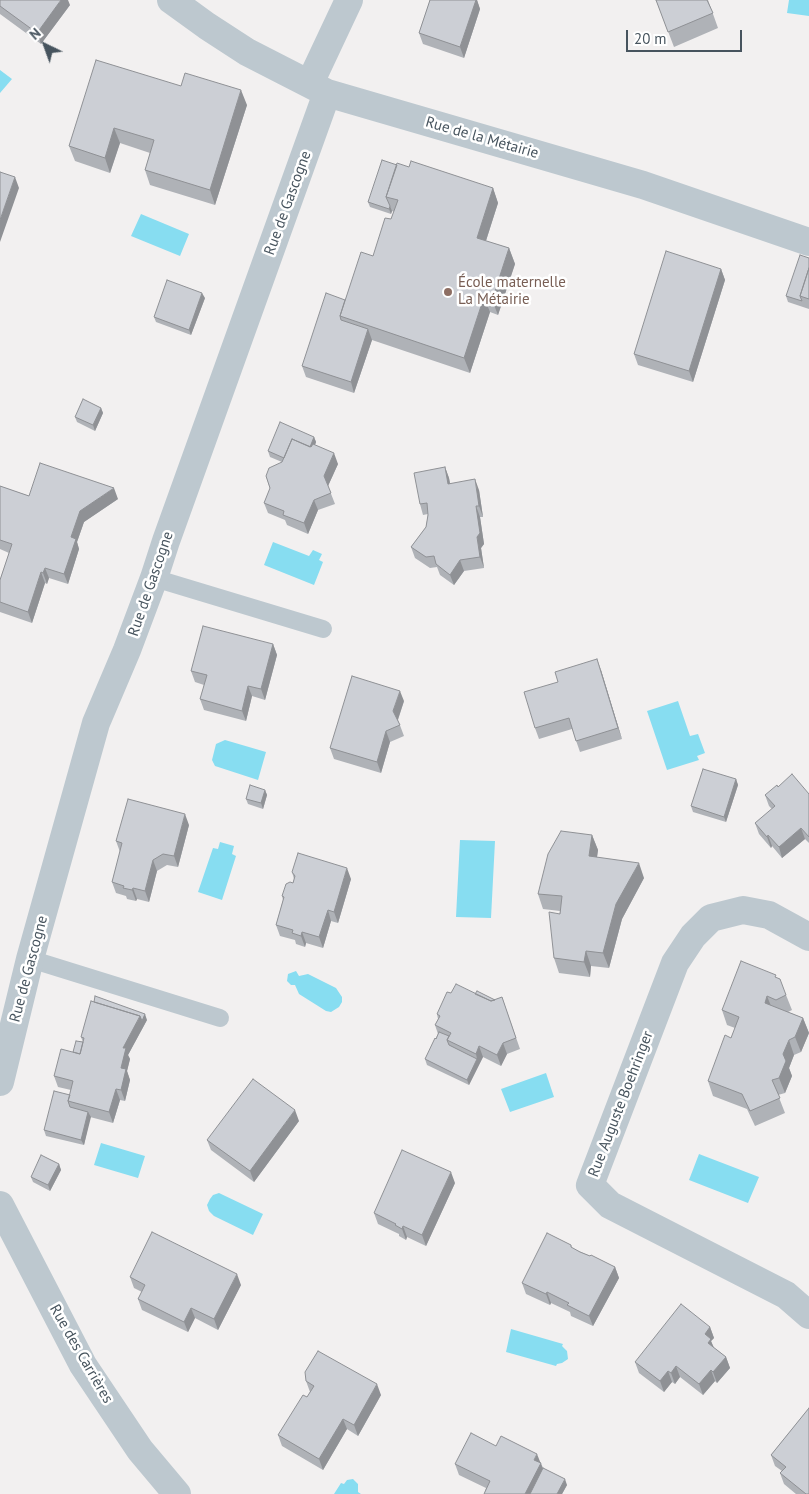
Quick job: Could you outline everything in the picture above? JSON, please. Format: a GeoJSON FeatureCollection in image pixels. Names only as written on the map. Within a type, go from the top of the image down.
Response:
{"type":"FeatureCollection","features":[{"type":"Feature","properties":{"kind":"street","name":"Rue de la Métairie"},"geometry":{"type":"LineString","coordinates":[[171,0],[206,26],[247,52],[319,88],[643,185],[809,242]]}},
{"type":"Feature","properties":{"kind":"street","name":"Rue de Gascogne"},"geometry":{"type":"LineString","coordinates":[[0,1082],[30,959],[96,724],[154,578],[349,0]]}},
{"type":"Feature","properties":{"kind":"street","name":"Rue Auguste Boehringer"},"geometry":{"type":"LineString","coordinates":[[809,937],[769,915],[743,910],[711,918],[693,936],[675,963],[590,1185],[610,1205],[786,1295],[809,1315]]}},
{"type":"Feature","properties":{"kind":"street","name":"Rue des Carrières"},"geometry":{"type":"LineString","coordinates":[[0,1205],[83,1365],[140,1450],[177,1494]]}},
{"type":"Feature","properties":{"kind":"lane"},"geometry":{"type":"LineString","coordinates":[[154,578],[323,629]]}},
{"type":"Feature","properties":{"kind":"lane"},"geometry":{"type":"LineString","coordinates":[[30,959],[220,1018]]}},
{"type":"Feature","properties":{"kind":"water"},"geometry":{"type":"Polygon","coordinates":[[[789,0],[809,0],[809,16],[787,13],[789,0]]]}},
{"type":"Feature","properties":{"kind":"water"},"geometry":{"type":"Polygon","coordinates":[[[0,70],[12,79],[0,93],[0,70]]]}},
{"type":"Feature","properties":{"kind":"water"},"geometry":{"type":"Polygon","coordinates":[[[141,214],[189,234],[180,256],[131,236],[141,214]]]}},
{"type":"Feature","properties":{"kind":"water"},"geometry":{"type":"Polygon","coordinates":[[[273,542],[309,556],[313,550],[322,554],[319,560],[323,562],[314,585],[264,565],[273,542]]]}},
{"type":"Feature","properties":{"kind":"water"},"geometry":{"type":"Polygon","coordinates":[[[678,701],[690,736],[698,734],[705,753],[697,756],[699,760],[667,770],[647,711],[678,701]]]}},
{"type":"Feature","properties":{"kind":"water"},"geometry":{"type":"Polygon","coordinates":[[[225,740],[266,752],[258,780],[215,766],[212,760],[216,744],[225,740]]]}},
{"type":"Feature","properties":{"kind":"water"},"geometry":{"type":"Polygon","coordinates":[[[460,840],[495,841],[491,918],[456,917],[460,840]]]}},
{"type":"Feature","properties":{"kind":"water"},"geometry":{"type":"Polygon","coordinates":[[[220,842],[234,846],[232,854],[236,856],[222,900],[198,892],[213,848],[218,849],[220,842]]]}},
{"type":"Feature","properties":{"kind":"water"},"geometry":{"type":"Polygon","coordinates":[[[296,971],[299,976],[308,974],[336,988],[342,997],[339,1007],[331,1012],[326,1011],[299,994],[295,985],[291,985],[287,981],[288,974],[296,971]]]}},
{"type":"Feature","properties":{"kind":"water"},"geometry":{"type":"Polygon","coordinates":[[[546,1073],[554,1097],[510,1112],[501,1089],[546,1073]]]}},
{"type":"Feature","properties":{"kind":"water"},"geometry":{"type":"Polygon","coordinates":[[[101,1143],[145,1156],[138,1178],[94,1165],[101,1143]]]}},
{"type":"Feature","properties":{"kind":"water"},"geometry":{"type":"Polygon","coordinates":[[[699,1154],[759,1177],[748,1203],[689,1180],[699,1154]]]}},
{"type":"Feature","properties":{"kind":"water"},"geometry":{"type":"Polygon","coordinates":[[[219,1193],[263,1214],[253,1235],[214,1216],[209,1211],[207,1205],[210,1199],[213,1195],[219,1193]]]}},
{"type":"Feature","properties":{"kind":"water"},"geometry":{"type":"Polygon","coordinates":[[[511,1329],[563,1344],[562,1346],[567,1351],[568,1359],[556,1366],[506,1352],[511,1329]]]}},
{"type":"Feature","properties":{"kind":"water"},"geometry":{"type":"Polygon","coordinates":[[[353,1479],[358,1484],[358,1492],[361,1494],[334,1494],[341,1483],[344,1484],[347,1480],[353,1479]]]}},
{"type":"Feature","properties":{"kind":"building"},"geometry":{"type":"Polygon","coordinates":[[[0,0],[61,0],[37,33],[0,6],[0,0]]]}},
{"type":"Feature","properties":{"kind":"building"},"geometry":{"type":"Polygon","coordinates":[[[430,0],[476,0],[460,47],[419,33],[430,0]]]}},
{"type":"Feature","properties":{"kind":"building"},"geometry":{"type":"Polygon","coordinates":[[[656,0],[707,0],[713,13],[668,32],[656,0]]]}},
{"type":"Feature","properties":{"kind":"building"},"geometry":{"type":"Polygon","coordinates":[[[96,60],[181,86],[185,73],[241,90],[210,190],[145,170],[154,140],[114,128],[105,158],[69,146],[96,60]]]}},
{"type":"Feature","properties":{"kind":"building"},"geometry":{"type":"Polygon","coordinates":[[[382,160],[397,165],[386,197],[390,206],[389,209],[368,202],[382,160]]]}},
{"type":"Feature","properties":{"kind":"building"},"geometry":{"type":"Polygon","coordinates":[[[411,161],[493,188],[477,238],[509,248],[492,300],[484,297],[464,358],[340,316],[361,252],[373,256],[385,218],[391,219],[398,200],[386,197],[397,163],[409,167],[411,161]]]}},
{"type":"Feature","properties":{"kind":"building"},"geometry":{"type":"Polygon","coordinates":[[[0,172],[15,177],[0,220],[0,172]]]}},
{"type":"Feature","properties":{"kind":"building"},"geometry":{"type":"Polygon","coordinates":[[[666,251],[721,269],[689,371],[634,354],[666,251]]]}},
{"type":"Feature","properties":{"kind":"building"},"geometry":{"type":"Polygon","coordinates":[[[800,255],[809,258],[809,268],[800,296],[802,301],[786,296],[800,255]]]}},
{"type":"Feature","properties":{"kind":"building"},"geometry":{"type":"Polygon","coordinates":[[[809,268],[809,299],[800,296],[809,268]]]}},
{"type":"Feature","properties":{"kind":"building"},"geometry":{"type":"Polygon","coordinates":[[[167,280],[202,293],[189,330],[154,317],[167,280]]]}},
{"type":"Feature","properties":{"kind":"building"},"geometry":{"type":"Polygon","coordinates":[[[326,293],[345,300],[340,316],[341,320],[368,329],[351,382],[302,366],[326,293]]]}},
{"type":"Feature","properties":{"kind":"building"},"geometry":{"type":"Polygon","coordinates":[[[83,399],[101,408],[93,425],[75,417],[83,399]]]}},
{"type":"Feature","properties":{"kind":"building"},"geometry":{"type":"Polygon","coordinates":[[[280,422],[314,437],[310,447],[292,439],[284,458],[268,451],[280,422]]]}},
{"type":"Feature","properties":{"kind":"building"},"geometry":{"type":"Polygon","coordinates":[[[292,439],[311,447],[313,444],[334,453],[324,476],[331,493],[314,500],[304,523],[283,515],[284,511],[264,503],[270,488],[266,476],[269,468],[282,462],[292,439]]]}},
{"type":"Feature","properties":{"kind":"building"},"geometry":{"type":"Polygon","coordinates":[[[40,463],[114,488],[80,511],[71,537],[76,539],[64,574],[45,568],[43,573],[41,572],[28,612],[0,602],[0,580],[12,544],[0,540],[0,486],[29,496],[40,463]]]}},
{"type":"Feature","properties":{"kind":"building"},"geometry":{"type":"Polygon","coordinates":[[[445,467],[448,484],[475,479],[479,506],[476,506],[480,533],[477,537],[480,557],[460,560],[450,575],[436,564],[434,556],[426,557],[411,547],[426,527],[428,515],[427,503],[420,504],[414,473],[445,467]]]}},
{"type":"Feature","properties":{"kind":"building"},"geometry":{"type":"Polygon","coordinates":[[[203,626],[273,644],[261,689],[248,686],[242,711],[200,699],[207,675],[191,671],[203,626]]]}},
{"type":"Feature","properties":{"kind":"building"},"geometry":{"type":"Polygon","coordinates":[[[597,659],[618,728],[576,741],[569,718],[535,728],[524,692],[558,682],[555,672],[597,659]]]}},
{"type":"Feature","properties":{"kind":"building"},"geometry":{"type":"Polygon","coordinates":[[[352,676],[400,691],[393,711],[400,725],[386,731],[377,762],[330,748],[352,676]]]}},
{"type":"Feature","properties":{"kind":"building"},"geometry":{"type":"Polygon","coordinates":[[[703,769],[736,779],[724,817],[691,806],[703,769]]]}},
{"type":"Feature","properties":{"kind":"building"},"geometry":{"type":"Polygon","coordinates":[[[792,774],[809,794],[809,837],[801,828],[779,847],[755,823],[775,806],[765,795],[777,785],[778,787],[792,774]]]}},
{"type":"Feature","properties":{"kind":"building"},"geometry":{"type":"Polygon","coordinates":[[[250,785],[265,790],[261,803],[246,799],[250,785]]]}},
{"type":"Feature","properties":{"kind":"building"},"geometry":{"type":"Polygon","coordinates":[[[128,799],[185,814],[174,856],[163,854],[153,860],[145,891],[123,888],[124,886],[112,882],[122,843],[116,841],[128,799]]]}},
{"type":"Feature","properties":{"kind":"building"},"geometry":{"type":"Polygon","coordinates":[[[561,831],[592,835],[589,856],[639,863],[616,904],[603,953],[586,951],[584,962],[554,958],[549,912],[560,914],[562,896],[538,894],[548,854],[561,831]]]}},
{"type":"Feature","properties":{"kind":"building"},"geometry":{"type":"Polygon","coordinates":[[[298,853],[347,868],[334,912],[328,910],[319,937],[302,932],[301,936],[292,933],[293,930],[276,925],[286,884],[293,883],[295,876],[292,872],[298,853]]]}},
{"type":"Feature","properties":{"kind":"building"},"geometry":{"type":"Polygon","coordinates":[[[741,961],[776,975],[775,977],[780,979],[786,995],[776,1000],[767,996],[765,1003],[803,1018],[795,1037],[789,1040],[783,1054],[786,1061],[779,1078],[772,1080],[780,1098],[750,1111],[742,1094],[708,1081],[725,1035],[731,1038],[739,1017],[722,1010],[741,961]]]}},
{"type":"Feature","properties":{"kind":"building"},"geometry":{"type":"Polygon","coordinates":[[[456,984],[491,1001],[502,997],[516,1038],[503,1043],[497,1055],[479,1046],[476,1054],[447,1040],[451,1033],[435,1025],[440,1016],[437,1014],[447,992],[451,993],[456,984]]]}},
{"type":"Feature","properties":{"kind":"building"},"geometry":{"type":"Polygon","coordinates":[[[477,991],[495,1000],[491,1001],[475,994],[477,991]]]}},
{"type":"Feature","properties":{"kind":"building"},"geometry":{"type":"Polygon","coordinates":[[[95,996],[145,1014],[142,1021],[140,1016],[94,1002],[95,996]]]}},
{"type":"Feature","properties":{"kind":"building"},"geometry":{"type":"Polygon","coordinates":[[[91,1001],[140,1016],[123,1048],[126,1048],[121,1068],[126,1069],[121,1090],[116,1089],[109,1112],[68,1101],[73,1081],[54,1076],[61,1049],[80,1054],[84,1038],[81,1037],[91,1001]]]}},
{"type":"Feature","properties":{"kind":"building"},"geometry":{"type":"Polygon","coordinates":[[[439,1032],[449,1036],[447,1040],[449,1045],[477,1059],[467,1080],[425,1059],[439,1032]]]}},
{"type":"Feature","properties":{"kind":"building"},"geometry":{"type":"Polygon","coordinates":[[[76,1041],[83,1042],[80,1054],[73,1052],[76,1041]]]}},
{"type":"Feature","properties":{"kind":"building"},"geometry":{"type":"Polygon","coordinates":[[[253,1079],[295,1110],[250,1171],[207,1140],[253,1079]]]}},
{"type":"Feature","properties":{"kind":"building"},"geometry":{"type":"Polygon","coordinates":[[[54,1091],[70,1095],[68,1101],[70,1107],[88,1112],[81,1140],[44,1130],[54,1091]]]}},
{"type":"Feature","properties":{"kind":"building"},"geometry":{"type":"Polygon","coordinates":[[[402,1150],[451,1172],[422,1235],[403,1226],[402,1229],[374,1213],[402,1150]]]}},
{"type":"Feature","properties":{"kind":"building"},"geometry":{"type":"Polygon","coordinates":[[[41,1155],[59,1164],[48,1185],[31,1177],[41,1155]]]}},
{"type":"Feature","properties":{"kind":"building"},"geometry":{"type":"Polygon","coordinates":[[[152,1232],[237,1274],[214,1319],[191,1308],[184,1322],[138,1299],[145,1285],[130,1277],[152,1232]]]}},
{"type":"Feature","properties":{"kind":"building"},"geometry":{"type":"Polygon","coordinates":[[[547,1233],[571,1245],[571,1247],[580,1252],[591,1255],[615,1267],[589,1316],[547,1292],[546,1294],[522,1283],[547,1233]]]}},
{"type":"Feature","properties":{"kind":"building"},"geometry":{"type":"Polygon","coordinates":[[[681,1304],[710,1327],[705,1334],[711,1339],[708,1343],[726,1357],[699,1384],[676,1366],[671,1373],[668,1371],[660,1381],[635,1362],[681,1304]]]}},
{"type":"Feature","properties":{"kind":"building"},"geometry":{"type":"Polygon","coordinates":[[[318,1351],[377,1384],[354,1425],[343,1419],[319,1459],[278,1435],[303,1395],[307,1397],[314,1386],[306,1381],[305,1372],[318,1351]]]}},
{"type":"Feature","properties":{"kind":"building"},"geometry":{"type":"Polygon","coordinates":[[[809,1408],[809,1494],[806,1494],[780,1473],[786,1467],[771,1455],[809,1408]]]}},
{"type":"Feature","properties":{"kind":"building"},"geometry":{"type":"Polygon","coordinates":[[[471,1433],[496,1446],[501,1436],[537,1454],[534,1460],[541,1463],[525,1494],[484,1494],[490,1481],[455,1464],[471,1433]]]}},
{"type":"Feature","properties":{"kind":"building"},"geometry":{"type":"Polygon","coordinates":[[[543,1468],[565,1479],[557,1494],[530,1494],[543,1468]]]}},
{"type":"Feature","properties":{"kind":"place","name":"École maternelle La Métairie"},"geometry":{"type":"Point","coordinates":[448,292]}}]}
